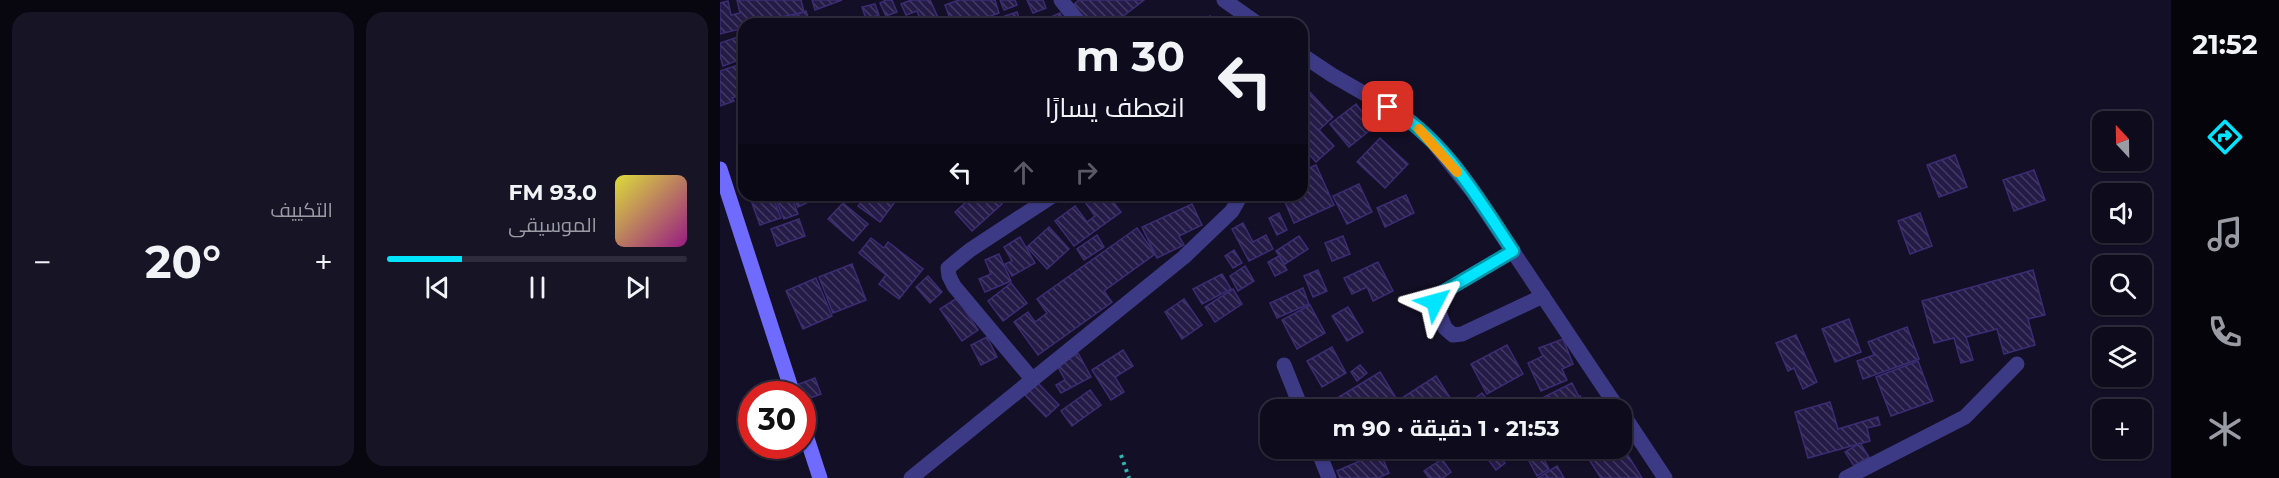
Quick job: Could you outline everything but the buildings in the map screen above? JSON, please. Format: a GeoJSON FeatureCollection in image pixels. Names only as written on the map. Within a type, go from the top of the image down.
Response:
{"type":"FeatureCollection","features":[{"type":"Feature","properties":{"kind":"main road"},"geometry":{"type":"LineString","coordinates":[[720,168],[789,381]]}},
{"type":"Feature","properties":{"kind":"main road"},"geometry":{"type":"LineString","coordinates":[[814,459],[820,478]]}},
{"type":"Feature","properties":{"kind":"street"},"geometry":{"type":"LineString","coordinates":[[1061,0],[1075,18]]}},
{"type":"Feature","properties":{"kind":"street"},"geometry":{"type":"LineString","coordinates":[[1224,0],[1240,5],[1252,18]]}},
{"type":"Feature","properties":{"kind":"street"},"geometry":{"type":"LineString","coordinates":[[1308,58],[1332,75],[1407,118],[1433,142],[1473,192],[1612,399]]}},
{"type":"Feature","properties":{"kind":"street"},"geometry":{"type":"LineString","coordinates":[[1032,379],[954,286],[948,268],[970,250],[1045,201]]}},
{"type":"Feature","properties":{"kind":"street"},"geometry":{"type":"LineString","coordinates":[[911,478],[1214,230],[1232,211],[1238,201]]}},
{"type":"Feature","properties":{"kind":"street"},"geometry":{"type":"LineString","coordinates":[[1513,251],[1438,295],[1435,302],[1445,328],[1453,335],[1462,334],[1543,296]]}},
{"type":"Feature","properties":{"kind":"street"},"geometry":{"type":"LineString","coordinates":[[1846,478],[1965,417],[2017,364]]}},
{"type":"Feature","properties":{"kind":"street"},"geometry":{"type":"LineString","coordinates":[[1284,365],[1298,399]]}},
{"type":"Feature","properties":{"kind":"street"},"geometry":{"type":"LineString","coordinates":[[1632,429],[1665,478]]}},
{"type":"Feature","properties":{"kind":"street"},"geometry":{"type":"LineString","coordinates":[[1321,459],[1329,478]]}},
{"type":"Feature","properties":{"kind":"path"},"geometry":{"type":"LineString","coordinates":[[1121,455],[1129,478]]}},
{"type":"Feature","properties":{"kind":"slow traffic"},"geometry":{"type":"LineString","coordinates":[[1419,129],[1433,142],[1457,172]]}},
{"type":"Feature","properties":{"kind":"route"},"geometry":{"type":"LineString","coordinates":[[1388,107],[1407,118],[1433,142],[1473,192],[1513,251],[1438,295],[1435,302]]}}]}
